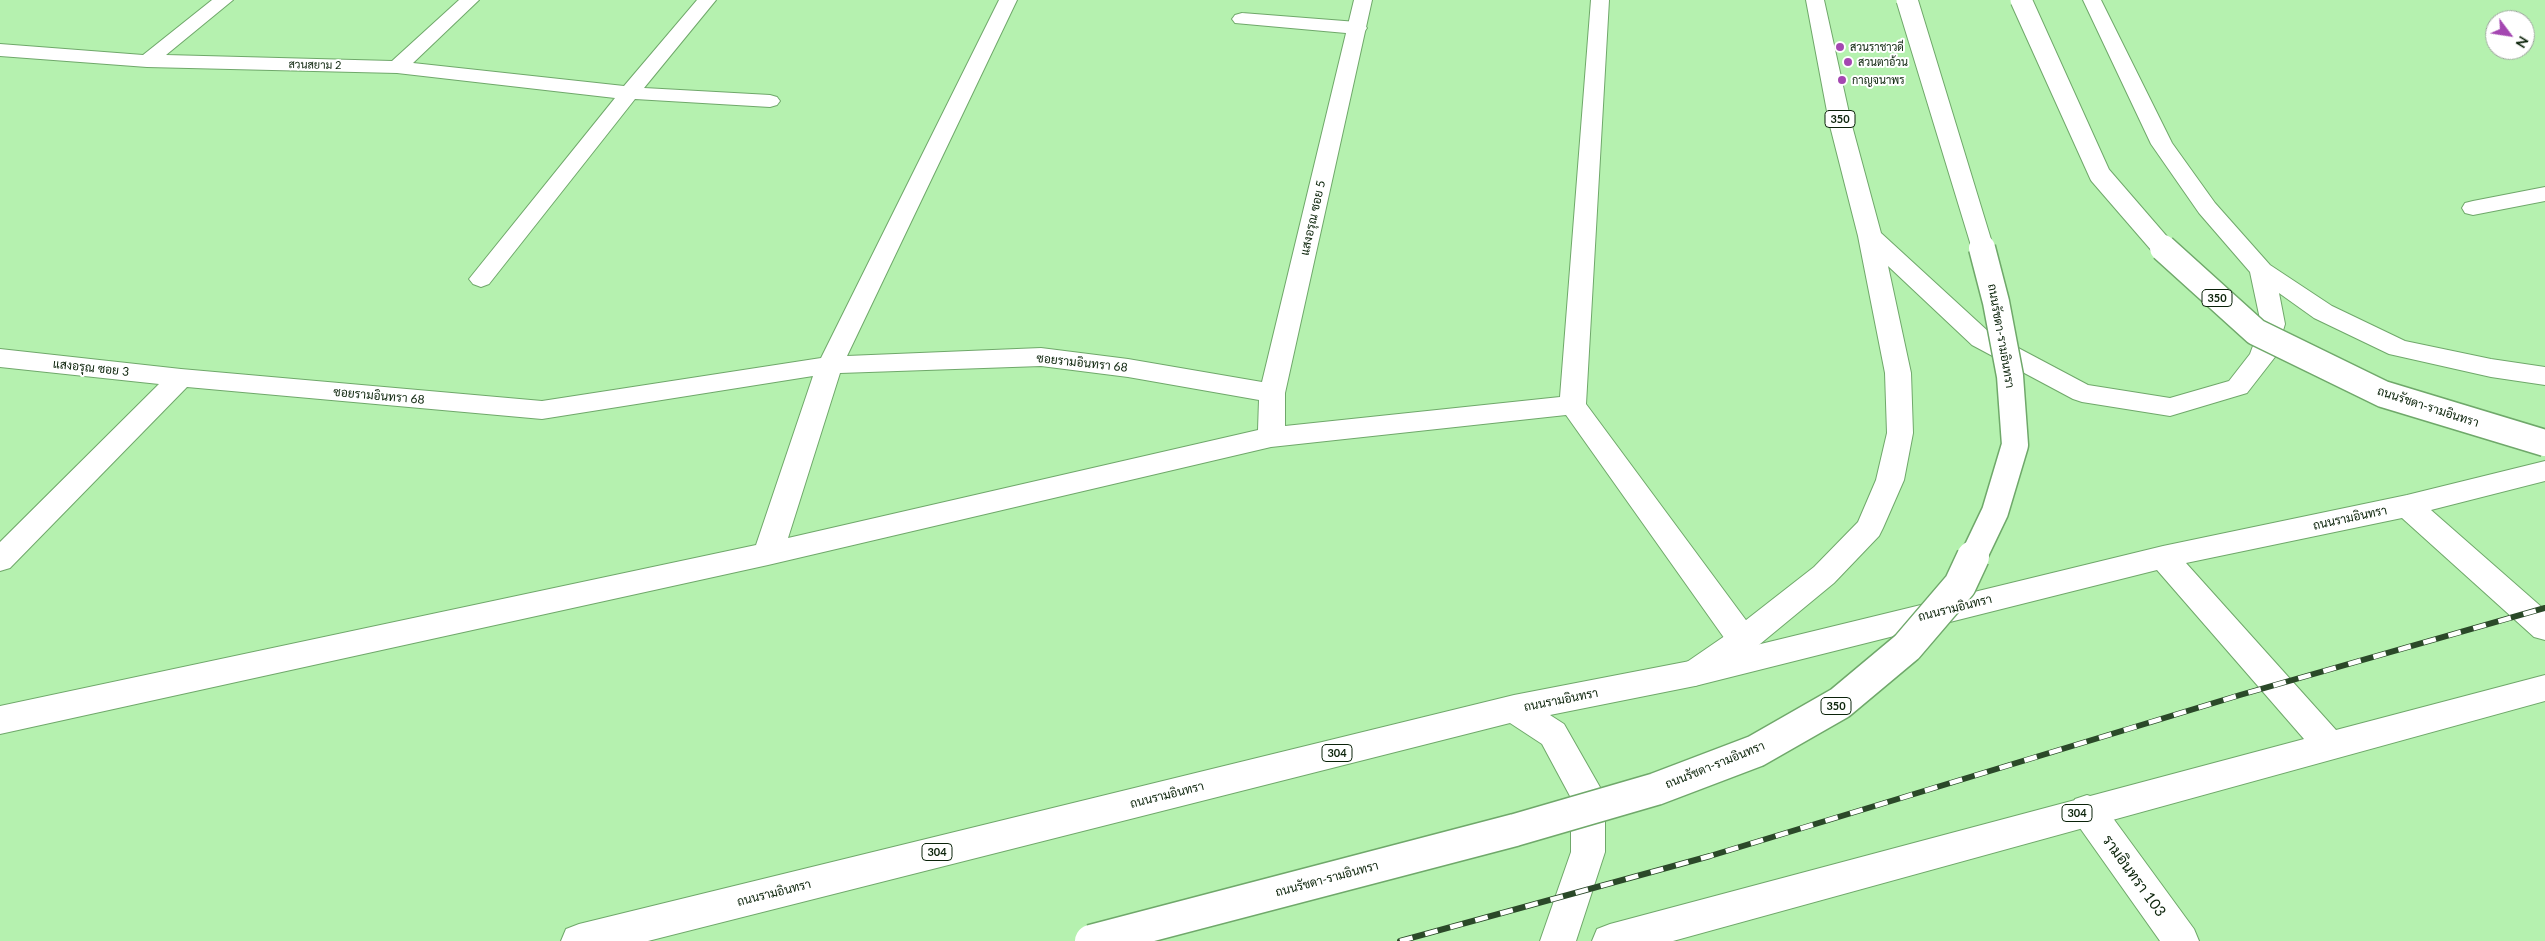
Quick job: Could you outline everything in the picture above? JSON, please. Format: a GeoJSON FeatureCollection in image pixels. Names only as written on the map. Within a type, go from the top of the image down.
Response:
{"type":"FeatureCollection","features":[{"type":"Feature","properties":{"kind":"main road"},"geometry":{"type":"LineString","coordinates":[[147,61],[224,0]]}},
{"type":"Feature","properties":{"kind":"main road"},"geometry":{"type":"LineString","coordinates":[[397,67],[470,0]]}},
{"type":"Feature","properties":{"kind":"main road"},"geometry":{"type":"LineString","coordinates":[[480,278],[629,93],[707,0]]}},
{"type":"Feature","properties":{"kind":"main road"},"geometry":{"type":"LineString","coordinates":[[768,554],[830,365],[1008,0]]}},
{"type":"Feature","properties":{"kind":"main road","name":"แสงอรุณ ซอย 5"},"geometry":{"type":"LineString","coordinates":[[1271,437],[1272,393],[1363,0]]}},
{"type":"Feature","properties":{"kind":"main road"},"geometry":{"type":"LineString","coordinates":[[1600,0],[1573,405],[1744,640]]}},
{"type":"Feature","properties":{"kind":"main road","name":"350"},"geometry":{"type":"LineString","coordinates":[[1695,673],[1744,640],[1824,575],[1869,528],[1890,480],[1900,433],[1898,373],[1870,236],[1840,122],[1814,0]]}},
{"type":"Feature","properties":{"kind":"main road","name":"ถนนรัชดา-รามอินทรา"},"geometry":{"type":"LineString","coordinates":[[1091,941],[1506,832],[1656,789],[1756,751],[1840,703],[1907,647],[1960,585],[1995,512],[2015,445],[2010,376],[1996,302],[1979,235],[1907,0]]}},
{"type":"Feature","properties":{"kind":"main road","name":"ถนนรัชดา-รามอินทรา"},"geometry":{"type":"LineString","coordinates":[[2021,0],[2100,176],[2167,254],[2256,332],[2383,394],[2545,442]]}},
{"type":"Feature","properties":{"kind":"main road"},"geometry":{"type":"LineString","coordinates":[[2092,0],[2118,57],[2162,144],[2207,208],[2262,270],[2323,312],[2398,348],[2491,368],[2545,376]]}},
{"type":"Feature","properties":{"kind":"main road"},"geometry":{"type":"LineString","coordinates":[[1242,19],[1357,28]]}},
{"type":"Feature","properties":{"kind":"main road","name":"สวนสยาม 2"},"geometry":{"type":"LineString","coordinates":[[0,50],[147,61],[397,67],[629,93],[770,101]]}},
{"type":"Feature","properties":{"kind":"main road"},"geometry":{"type":"LineString","coordinates":[[2473,208],[2545,194]]}},
{"type":"Feature","properties":{"kind":"main road"},"geometry":{"type":"LineString","coordinates":[[1870,236],[1981,339],[2082,393],[2170,408],[2238,387],[2262,357],[2273,324],[2262,270]]}},
{"type":"Feature","properties":{"kind":"main road","name":"ซอยรามอินทรา 68"},"geometry":{"type":"LineString","coordinates":[[181,378],[542,410],[830,365],[1041,357],[1128,368],[1272,393]]}},
{"type":"Feature","properties":{"kind":"main road","name":"แสงอรุณ ซอย 3"},"geometry":{"type":"LineString","coordinates":[[0,358],[181,378]]}},
{"type":"Feature","properties":{"kind":"main road"},"geometry":{"type":"LineString","coordinates":[[0,560],[14,530],[181,378]]}},
{"type":"Feature","properties":{"kind":"main road"},"geometry":{"type":"LineString","coordinates":[[0,720],[768,554],[1271,437],[1573,405]]}},
{"type":"Feature","properties":{"kind":"main road","name":"ถนนรามอินทรา"},"geometry":{"type":"LineString","coordinates":[[579,941],[1514,709],[1695,673],[2163,557],[2407,506],[2545,471]]}},
{"type":"Feature","properties":{"kind":"main road"},"geometry":{"type":"LineString","coordinates":[[2407,506],[2545,628]]}},
{"type":"Feature","properties":{"kind":"main road"},"geometry":{"type":"LineString","coordinates":[[2163,557],[2330,746]]}},
{"type":"Feature","properties":{"kind":"main road","name":"304"},"geometry":{"type":"LineString","coordinates":[[1610,941],[2088,810],[2543,691]]}},
{"type":"Feature","properties":{"kind":"main road"},"geometry":{"type":"LineString","coordinates":[[1514,709],[1553,734],[1588,796],[1588,852],[1558,941]]}},
{"type":"Feature","properties":{"kind":"main road","name":"รามอินทรา 103"},"geometry":{"type":"LineString","coordinates":[[2088,810],[2182,941]]}},
{"type":"Feature","properties":{"kind":"railway"},"geometry":{"type":"LineString","coordinates":[[1400,941],[1710,856],[2240,695],[2545,608]]}},
{"type":"Feature","properties":{"kind":"place","name":"สวนราชาวดี"},"geometry":{"type":"Point","coordinates":[1840,47]}},
{"type":"Feature","properties":{"kind":"place","name":"สวนตาอ้วน"},"geometry":{"type":"Point","coordinates":[1848,62]}},
{"type":"Feature","properties":{"kind":"place","name":"กาญจนาพร"},"geometry":{"type":"Point","coordinates":[1842,80]}}]}
